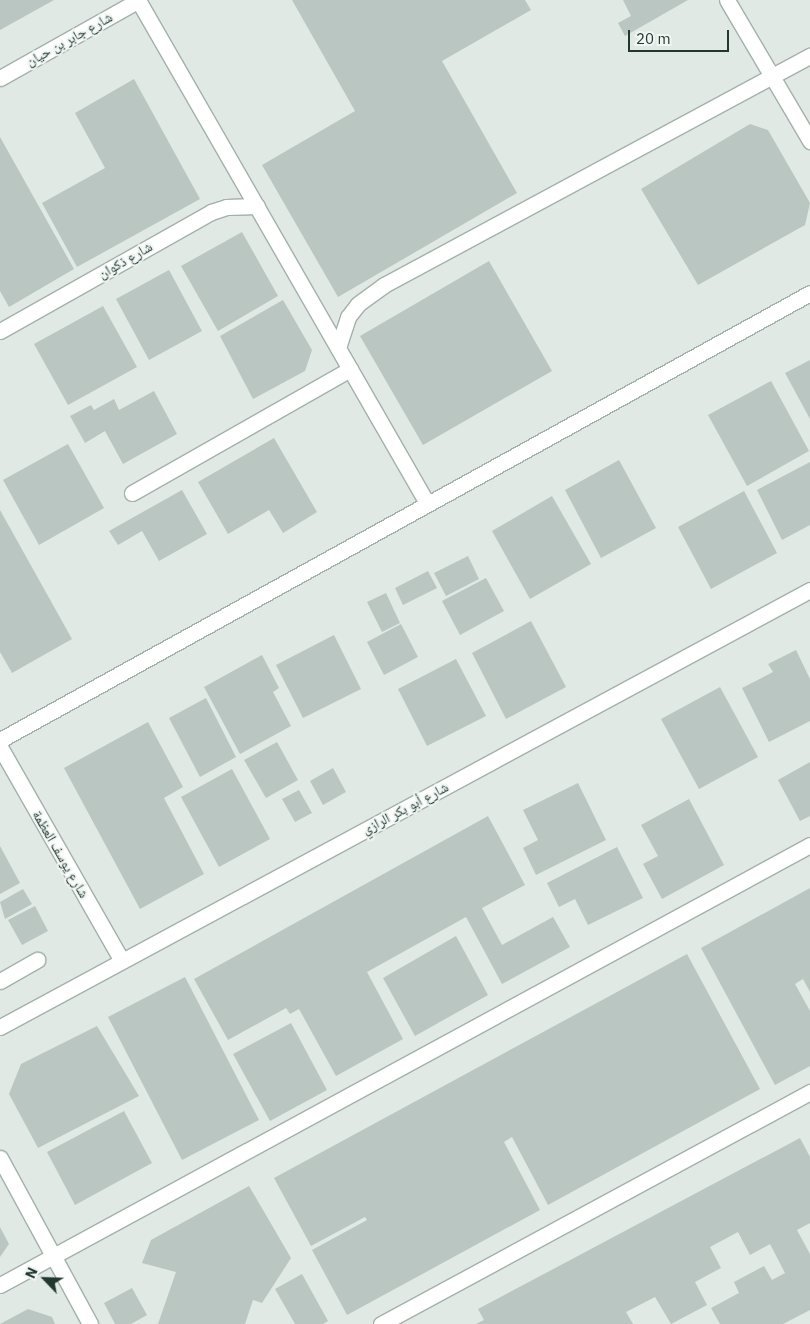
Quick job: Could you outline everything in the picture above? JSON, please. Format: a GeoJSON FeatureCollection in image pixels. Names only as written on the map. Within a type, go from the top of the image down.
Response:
{"type":"FeatureCollection","features":[{"type":"Feature","properties":{"kind":"street"},"geometry":{"type":"LineString","coordinates":[[138,0],[427,504]]}},
{"type":"Feature","properties":{"kind":"street","name":"شارع جابر بن حيان"},"geometry":{"type":"LineString","coordinates":[[0,78],[138,0]]}},
{"type":"Feature","properties":{"kind":"street"},"geometry":{"type":"LineString","coordinates":[[727,0],[810,141]]}},
{"type":"Feature","properties":{"kind":"street"},"geometry":{"type":"LineString","coordinates":[[338,348],[348,317],[358,304],[384,285],[810,56]]}},
{"type":"Feature","properties":{"kind":"street","name":"شارع ذكوان"},"geometry":{"type":"LineString","coordinates":[[0,331],[211,212],[226,207],[256,206]]}},
{"type":"Feature","properties":{"kind":"street"},"geometry":{"type":"LineString","coordinates":[[0,740],[810,293]]}},
{"type":"Feature","properties":{"kind":"street"},"geometry":{"type":"LineString","coordinates":[[132,493],[350,369]]}},
{"type":"Feature","properties":{"kind":"street","name":"شارع أبو بكر الرازي"},"geometry":{"type":"LineString","coordinates":[[0,1027],[810,590]]}},
{"type":"Feature","properties":{"kind":"street","name":"شارع يوسف العظمة"},"geometry":{"type":"LineString","coordinates":[[0,747],[122,960]]}},
{"type":"Feature","properties":{"kind":"street"},"geometry":{"type":"LineString","coordinates":[[0,1285],[810,845]]}},
{"type":"Feature","properties":{"kind":"street"},"geometry":{"type":"LineString","coordinates":[[0,981],[37,960]]}},
{"type":"Feature","properties":{"kind":"street"},"geometry":{"type":"LineString","coordinates":[[381,1324],[810,1092]]}},
{"type":"Feature","properties":{"kind":"street"},"geometry":{"type":"LineString","coordinates":[[0,1158],[90,1324]]}},
{"type":"Feature","properties":{"kind":"building"},"geometry":{"type":"Polygon","coordinates":[[[0,0],[54,0],[0,30],[0,0]]]}},
{"type":"Feature","properties":{"kind":"building"},"geometry":{"type":"Polygon","coordinates":[[[292,0],[525,0],[531,10],[442,61],[517,193],[338,297],[262,165],[355,111],[292,0]]]}},
{"type":"Feature","properties":{"kind":"building"},"geometry":{"type":"Polygon","coordinates":[[[623,0],[688,0],[625,36],[618,23],[631,16],[623,0]]]}},
{"type":"Feature","properties":{"kind":"building"},"geometry":{"type":"Polygon","coordinates":[[[134,79],[200,199],[77,267],[42,203],[105,168],[75,113],[134,79]]]}},
{"type":"Feature","properties":{"kind":"building"},"geometry":{"type":"Polygon","coordinates":[[[750,124],[768,130],[810,203],[805,225],[698,285],[641,189],[750,124]]]}},
{"type":"Feature","properties":{"kind":"building"},"geometry":{"type":"Polygon","coordinates":[[[0,137],[74,269],[9,307],[0,291],[0,137]]]}},
{"type":"Feature","properties":{"kind":"building"},"geometry":{"type":"Polygon","coordinates":[[[242,232],[278,296],[218,331],[181,266],[242,232]]]}},
{"type":"Feature","properties":{"kind":"building"},"geometry":{"type":"Polygon","coordinates":[[[489,261],[552,371],[423,445],[360,336],[489,261]]]}},
{"type":"Feature","properties":{"kind":"building"},"geometry":{"type":"Polygon","coordinates":[[[169,270],[202,331],[149,360],[116,299],[169,270]]]}},
{"type":"Feature","properties":{"kind":"building"},"geometry":{"type":"Polygon","coordinates":[[[283,300],[312,350],[305,371],[253,399],[220,336],[283,300]]]}},
{"type":"Feature","properties":{"kind":"building"},"geometry":{"type":"Polygon","coordinates":[[[103,306],[137,367],[68,405],[34,344],[103,306]]]}},
{"type":"Feature","properties":{"kind":"building"},"geometry":{"type":"Polygon","coordinates":[[[810,360],[810,419],[785,373],[810,360]]]}},
{"type":"Feature","properties":{"kind":"building"},"geometry":{"type":"Polygon","coordinates":[[[771,381],[809,451],[747,486],[708,415],[771,381]]]}},
{"type":"Feature","properties":{"kind":"building"},"geometry":{"type":"Polygon","coordinates":[[[154,391],[177,434],[123,464],[105,431],[85,443],[70,416],[91,405],[94,410],[114,399],[119,410],[154,391]]]}},
{"type":"Feature","properties":{"kind":"building"},"geometry":{"type":"Polygon","coordinates":[[[274,438],[317,512],[283,533],[269,510],[228,534],[198,482],[274,438]]]}},
{"type":"Feature","properties":{"kind":"building"},"geometry":{"type":"Polygon","coordinates":[[[68,444],[104,508],[39,545],[3,480],[68,444]]]}},
{"type":"Feature","properties":{"kind":"building"},"geometry":{"type":"Polygon","coordinates":[[[619,460],[656,528],[601,558],[565,490],[619,460]]]}},
{"type":"Feature","properties":{"kind":"building"},"geometry":{"type":"Polygon","coordinates":[[[810,462],[810,525],[782,540],[757,490],[810,462]]]}},
{"type":"Feature","properties":{"kind":"building"},"geometry":{"type":"Polygon","coordinates":[[[182,490],[207,534],[159,561],[142,531],[118,545],[109,531],[182,490]]]}},
{"type":"Feature","properties":{"kind":"building"},"geometry":{"type":"Polygon","coordinates":[[[744,491],[777,553],[711,589],[678,527],[744,491]]]}},
{"type":"Feature","properties":{"kind":"building"},"geometry":{"type":"Polygon","coordinates":[[[552,496],[591,564],[530,599],[492,531],[552,496]]]}},
{"type":"Feature","properties":{"kind":"building"},"geometry":{"type":"Polygon","coordinates":[[[0,510],[72,639],[12,673],[0,652],[0,510]]]}},
{"type":"Feature","properties":{"kind":"building"},"geometry":{"type":"Polygon","coordinates":[[[468,556],[479,579],[446,596],[434,573],[468,556]]]}},
{"type":"Feature","properties":{"kind":"building"},"geometry":{"type":"Polygon","coordinates":[[[428,571],[437,588],[403,605],[395,588],[428,571]]]}},
{"type":"Feature","properties":{"kind":"building"},"geometry":{"type":"Polygon","coordinates":[[[486,578],[504,611],[460,635],[442,601],[486,578]]]}},
{"type":"Feature","properties":{"kind":"building"},"geometry":{"type":"Polygon","coordinates":[[[386,593],[400,623],[382,632],[367,602],[386,593]]]}},
{"type":"Feature","properties":{"kind":"building"},"geometry":{"type":"Polygon","coordinates":[[[531,621],[566,687],[506,719],[472,653],[531,621]]]}},
{"type":"Feature","properties":{"kind":"building"},"geometry":{"type":"Polygon","coordinates":[[[401,624],[418,657],[384,675],[367,642],[401,624]]]}},
{"type":"Feature","properties":{"kind":"building"},"geometry":{"type":"Polygon","coordinates":[[[334,635],[361,689],[303,718],[276,665],[334,635]]]}},
{"type":"Feature","properties":{"kind":"building"},"geometry":{"type":"Polygon","coordinates":[[[796,650],[810,679],[810,721],[769,742],[742,688],[773,672],[768,664],[796,650]]]}},
{"type":"Feature","properties":{"kind":"building"},"geometry":{"type":"Polygon","coordinates":[[[262,655],[279,688],[273,692],[291,726],[240,754],[204,687],[262,655]]]}},
{"type":"Feature","properties":{"kind":"building"},"geometry":{"type":"Polygon","coordinates":[[[456,659],[486,716],[427,746],[398,689],[456,659]]]}},
{"type":"Feature","properties":{"kind":"building"},"geometry":{"type":"Polygon","coordinates":[[[720,687],[758,757],[699,789],[661,719],[720,687]]]}},
{"type":"Feature","properties":{"kind":"building"},"geometry":{"type":"Polygon","coordinates":[[[206,698],[236,757],[200,777],[169,718],[206,698]]]}},
{"type":"Feature","properties":{"kind":"building"},"geometry":{"type":"Polygon","coordinates":[[[148,722],[183,787],[164,798],[204,874],[140,909],[64,768],[148,722]]]}},
{"type":"Feature","properties":{"kind":"building"},"geometry":{"type":"Polygon","coordinates":[[[277,742],[298,780],[266,798],[244,760],[277,742]]]}},
{"type":"Feature","properties":{"kind":"building"},"geometry":{"type":"Polygon","coordinates":[[[810,762],[810,816],[800,821],[778,780],[810,762]]]}},
{"type":"Feature","properties":{"kind":"building"},"geometry":{"type":"Polygon","coordinates":[[[333,768],[346,792],[323,805],[310,781],[333,768]]]}},
{"type":"Feature","properties":{"kind":"building"},"geometry":{"type":"Polygon","coordinates":[[[232,769],[270,839],[219,867],[181,797],[232,769]]]}},
{"type":"Feature","properties":{"kind":"building"},"geometry":{"type":"Polygon","coordinates":[[[578,783],[606,840],[536,875],[523,848],[538,840],[523,810],[578,783]]]}},
{"type":"Feature","properties":{"kind":"building"},"geometry":{"type":"Polygon","coordinates":[[[299,790],[312,813],[295,822],[282,799],[299,790]]]}},
{"type":"Feature","properties":{"kind":"building"},"geometry":{"type":"Polygon","coordinates":[[[689,799],[724,865],[662,899],[643,864],[658,856],[641,825],[689,799]]]}},
{"type":"Feature","properties":{"kind":"building"},"geometry":{"type":"Polygon","coordinates":[[[488,816],[525,885],[482,908],[502,945],[553,917],[570,947],[502,984],[466,917],[367,972],[403,1039],[336,1076],[299,1009],[290,1014],[286,1008],[228,1040],[194,979],[488,816]]]}},
{"type":"Feature","properties":{"kind":"building"},"geometry":{"type":"Polygon","coordinates":[[[0,846],[20,883],[0,894],[0,846]]]}},
{"type":"Feature","properties":{"kind":"building"},"geometry":{"type":"Polygon","coordinates":[[[617,847],[643,898],[588,925],[575,899],[559,907],[547,883],[617,847]]]}},
{"type":"Feature","properties":{"kind":"building"},"geometry":{"type":"Polygon","coordinates":[[[810,888],[810,992],[803,979],[795,984],[810,1011],[810,1066],[775,1085],[701,948],[810,888]]]}},
{"type":"Feature","properties":{"kind":"building"},"geometry":{"type":"Polygon","coordinates":[[[23,889],[32,904],[5,919],[0,902],[23,889]]]}},
{"type":"Feature","properties":{"kind":"building"},"geometry":{"type":"Polygon","coordinates":[[[35,906],[48,931],[22,945],[8,920],[35,906]]]}},
{"type":"Feature","properties":{"kind":"building"},"geometry":{"type":"Polygon","coordinates":[[[456,936],[488,995],[415,1036],[383,978],[456,936]]]}},
{"type":"Feature","properties":{"kind":"building"},"geometry":{"type":"Polygon","coordinates":[[[687,954],[760,1089],[548,1205],[512,1137],[504,1142],[540,1210],[347,1315],[312,1250],[367,1220],[365,1217],[311,1246],[274,1178],[687,954]]]}},
{"type":"Feature","properties":{"kind":"building"},"geometry":{"type":"Polygon","coordinates":[[[185,977],[259,1120],[182,1160],[108,1017],[185,977]]]}},
{"type":"Feature","properties":{"kind":"building"},"geometry":{"type":"Polygon","coordinates":[[[291,1023],[327,1090],[270,1121],[233,1054],[291,1023]]]}},
{"type":"Feature","properties":{"kind":"building"},"geometry":{"type":"Polygon","coordinates":[[[97,1026],[139,1096],[38,1148],[9,1094],[21,1064],[97,1026]]]}},
{"type":"Feature","properties":{"kind":"building"},"geometry":{"type":"Polygon","coordinates":[[[124,1111],[152,1163],[75,1205],[47,1152],[124,1111]]]}},
{"type":"Feature","properties":{"kind":"building"},"geometry":{"type":"Polygon","coordinates":[[[800,1138],[810,1157],[810,1223],[797,1230],[810,1254],[810,1310],[783,1324],[720,1324],[711,1308],[739,1293],[734,1282],[764,1266],[772,1280],[785,1273],[770,1244],[750,1255],[738,1232],[710,1247],[721,1268],[695,1282],[707,1305],[671,1324],[655,1297],[626,1312],[633,1324],[476,1324],[484,1320],[478,1309],[800,1138]]]}},
{"type":"Feature","properties":{"kind":"building"},"geometry":{"type":"Polygon","coordinates":[[[249,1186],[291,1258],[262,1303],[253,1300],[245,1324],[158,1324],[176,1272],[142,1263],[151,1240],[249,1186]]]}},
{"type":"Feature","properties":{"kind":"building"},"geometry":{"type":"Polygon","coordinates":[[[0,1227],[9,1244],[0,1257],[0,1227]]]}},
{"type":"Feature","properties":{"kind":"building"},"geometry":{"type":"Polygon","coordinates":[[[302,1274],[328,1321],[323,1324],[295,1324],[275,1289],[302,1274]]]}},
{"type":"Feature","properties":{"kind":"building"},"geometry":{"type":"Polygon","coordinates":[[[132,1288],[147,1315],[131,1324],[115,1324],[104,1303],[132,1288]]]}},
{"type":"Feature","properties":{"kind":"building"},"geometry":{"type":"Polygon","coordinates":[[[28,1309],[52,1317],[55,1324],[0,1324],[28,1309]]]}}]}
